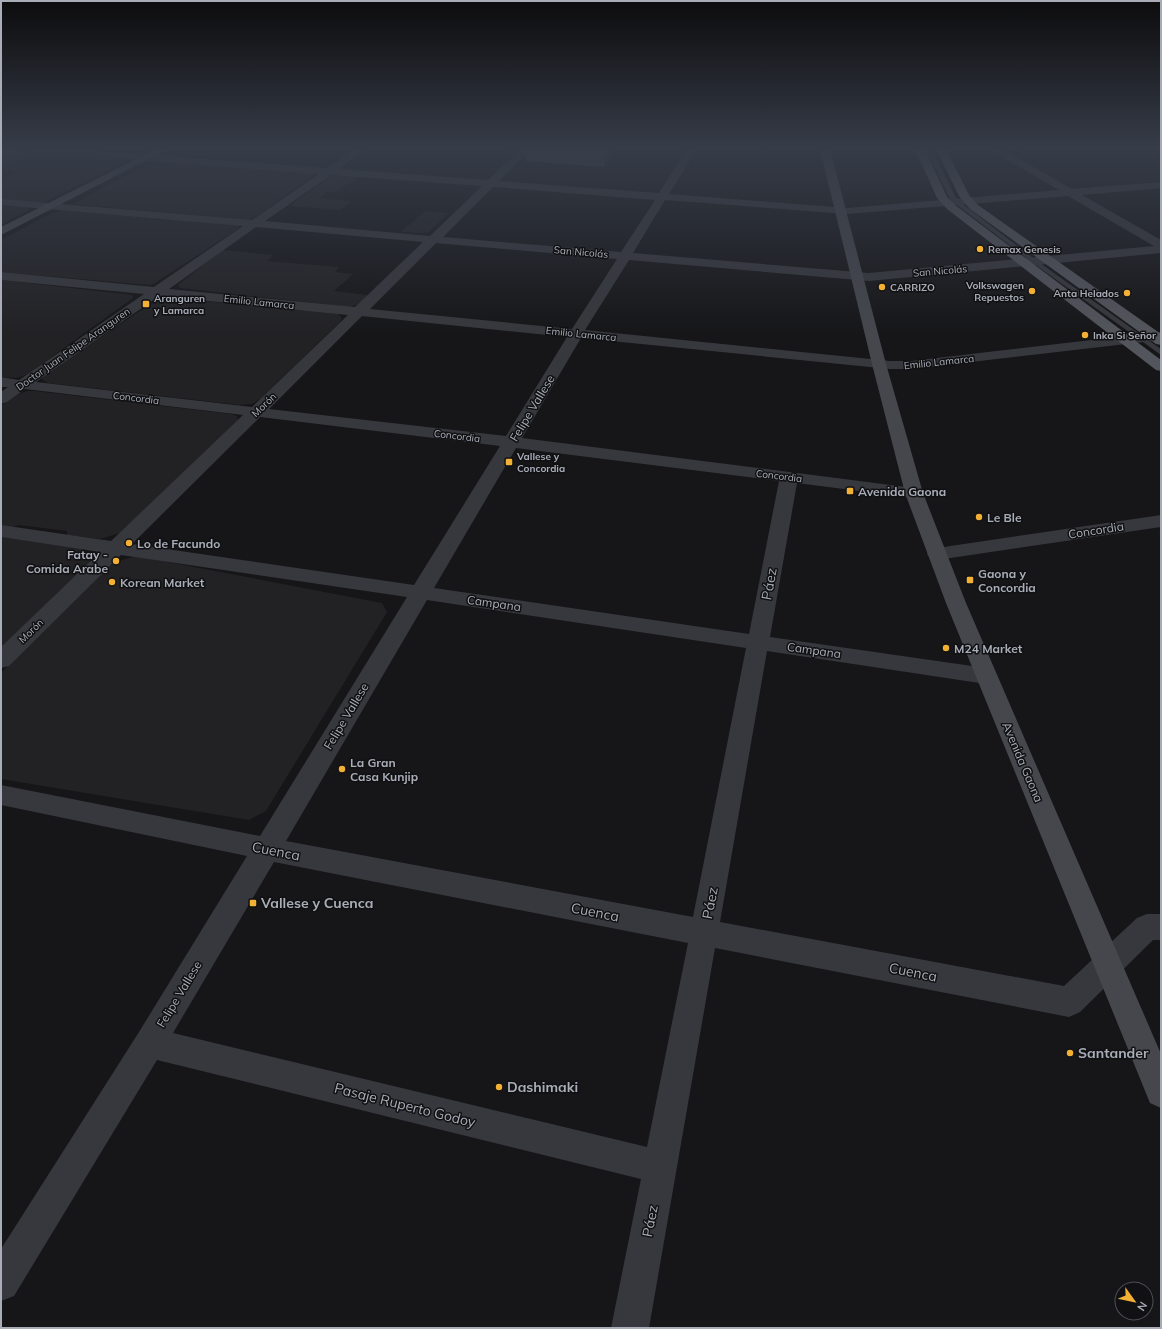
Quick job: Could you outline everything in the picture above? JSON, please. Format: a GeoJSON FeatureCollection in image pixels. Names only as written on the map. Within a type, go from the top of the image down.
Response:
{"type":"FeatureCollection","features":[{"type":"Feature","properties":{"kind":"main road"},"geometry":{"type":"LineString","coordinates":[[1,232],[41,211]]}},
{"type":"Feature","properties":{"kind":"main road","name":"Avenida Gaona"},"geometry":{"type":"LineString","coordinates":[[840,211],[914,493],[986,676],[1161,1092]]}},
{"type":"Feature","properties":{"kind":"main road"},"geometry":{"type":"LineString","coordinates":[[968,211],[1133,339],[1161,366]]}},
{"type":"Feature","properties":{"kind":"main road"},"geometry":{"type":"LineString","coordinates":[[975,211],[985,216],[1035,262],[1159,338]]}},
{"type":"Feature","properties":{"kind":"street","name":"San Nicolás"},"geometry":{"type":"LineString","coordinates":[[110,211],[880,277],[1161,249]]}},
{"type":"Feature","properties":{"kind":"street","name":"Doctor Juan Felipe Aranguren"},"geometry":{"type":"LineString","coordinates":[[1,399],[270,211]]}},
{"type":"Feature","properties":{"kind":"street","name":"Morón"},"geometry":{"type":"LineString","coordinates":[[1,660],[461,211]]}},
{"type":"Feature","properties":{"kind":"street","name":"Felipe Vallese"},"geometry":{"type":"LineString","coordinates":[[1,1283],[150,1043],[420,592],[652,211]]}},
{"type":"Feature","properties":{"kind":"street"},"geometry":{"type":"LineString","coordinates":[[1102,211],[1161,245]]}},
{"type":"Feature","properties":{"kind":"street","name":"Emilio Lamarca"},"geometry":{"type":"LineString","coordinates":[[1,276],[911,366],[1133,339],[1159,338]]}},
{"type":"Feature","properties":{"kind":"street","name":"Concordia"},"geometry":{"type":"LineString","coordinates":[[1,382],[512,442],[914,493]]}},
{"type":"Feature","properties":{"kind":"street","name":"Páez"},"geometry":{"type":"LineString","coordinates":[[630,1328],[789,477]]}},
{"type":"Feature","properties":{"kind":"street","name":"Concordia"},"geometry":{"type":"LineString","coordinates":[[937,554],[1161,521]]}},
{"type":"Feature","properties":{"kind":"street","name":"Campana"},"geometry":{"type":"LineString","coordinates":[[1,531],[986,676]]}},
{"type":"Feature","properties":{"kind":"street","name":"Cuenca"},"geometry":{"type":"LineString","coordinates":[[1,795],[266,849],[1069,1002],[1146,927],[1161,927]]}},
{"type":"Feature","properties":{"kind":"street","name":"Pasaje Ruperto Godoy"},"geometry":{"type":"LineString","coordinates":[[150,1043],[660,1167]]}},
{"type":"Feature","properties":{"kind":"lane"},"geometry":{"type":"LineString","coordinates":[[1133,339],[1161,354]]}},
{"type":"Feature","properties":{"kind":"shaded area"},"geometry":{"type":"Polygon","coordinates":[[[1,211],[27,211],[1,225],[1,211]]]}},
{"type":"Feature","properties":{"kind":"shaded area"},"geometry":{"type":"Polygon","coordinates":[[[63,211],[79,211],[237,225],[239,228],[155,283],[149,285],[1,272],[1,240],[52,213],[63,211]]]}},
{"type":"Feature","properties":{"kind":"shaded area"},"geometry":{"type":"Polygon","coordinates":[[[150,211],[264,211],[256,217],[248,220],[150,211]]]}},
{"type":"Feature","properties":{"kind":"shaded area"},"geometry":{"type":"Polygon","coordinates":[[[425,211],[449,213],[429,232],[401,232],[425,211]]]}},
{"type":"Feature","properties":{"kind":"shaded area"},"geometry":{"type":"Polygon","coordinates":[[[222,250],[274,255],[267,261],[339,267],[335,272],[353,274],[334,291],[368,295],[357,305],[350,307],[180,288],[178,285],[222,250]]]}},
{"type":"Feature","properties":{"kind":"shaded area"},"geometry":{"type":"Polygon","coordinates":[[[1,280],[132,295],[133,298],[28,374],[17,378],[1,377],[1,280]]]}},
{"type":"Feature","properties":{"kind":"shaded area"},"geometry":{"type":"Polygon","coordinates":[[[165,298],[330,312],[338,314],[342,318],[340,322],[260,399],[252,404],[240,405],[48,383],[42,380],[44,375],[158,299],[165,298]]]}},
{"type":"Feature","properties":{"kind":"shaded area"},"geometry":{"type":"Polygon","coordinates":[[[27,391],[231,414],[237,416],[238,420],[120,533],[100,539],[67,535],[67,531],[19,525],[13,527],[2,526],[1,406],[18,394],[27,391]]]}},
{"type":"Feature","properties":{"kind":"shaded area"},"geometry":{"type":"Polygon","coordinates":[[[1,537],[82,549],[89,554],[90,560],[89,563],[1,649],[1,537]]]}},
{"type":"Feature","properties":{"kind":"shaded area"},"geometry":{"type":"Polygon","coordinates":[[[133,557],[142,557],[382,603],[387,612],[266,811],[249,820],[1,779],[1,673],[108,567],[118,561],[133,557]]]}},
{"type":"Feature","properties":{"kind":"place","name":"Remax Genesis"},"geometry":{"type":"Point","coordinates":[980,249]}},
{"type":"Feature","properties":{"kind":"place","name":"CARRIZO"},"geometry":{"type":"Point","coordinates":[882,287]}},
{"type":"Feature","properties":{"kind":"place","name":"Volkswagen Repuestos"},"geometry":{"type":"Point","coordinates":[1032,291]}},
{"type":"Feature","properties":{"kind":"place","name":"Anta Helados"},"geometry":{"type":"Point","coordinates":[1127,293]}},
{"type":"Feature","properties":{"kind":"place","name":"Aranguren y Lamarca"},"geometry":{"type":"Point","coordinates":[146,304]}},
{"type":"Feature","properties":{"kind":"place","name":"Inka Si Señor"},"geometry":{"type":"Point","coordinates":[1085,335]}},
{"type":"Feature","properties":{"kind":"place","name":"Vallese y Concordia"},"geometry":{"type":"Point","coordinates":[509,462]}},
{"type":"Feature","properties":{"kind":"place","name":"Avenida Gaona"},"geometry":{"type":"Point","coordinates":[850,491]}},
{"type":"Feature","properties":{"kind":"place","name":"Le Ble"},"geometry":{"type":"Point","coordinates":[979,517]}},
{"type":"Feature","properties":{"kind":"place","name":"Lo de Facundo"},"geometry":{"type":"Point","coordinates":[129,543]}},
{"type":"Feature","properties":{"kind":"place","name":"Fatay - Comida Arabe"},"geometry":{"type":"Point","coordinates":[116,561]}},
{"type":"Feature","properties":{"kind":"place","name":"Gaona y Concordia"},"geometry":{"type":"Point","coordinates":[970,580]}},
{"type":"Feature","properties":{"kind":"place","name":"Korean Market"},"geometry":{"type":"Point","coordinates":[112,582]}},
{"type":"Feature","properties":{"kind":"place","name":"M24 Market"},"geometry":{"type":"Point","coordinates":[946,648]}},
{"type":"Feature","properties":{"kind":"place","name":"La Gran Casa Kunjip"},"geometry":{"type":"Point","coordinates":[342,769]}},
{"type":"Feature","properties":{"kind":"place","name":"Vallese y Cuenca"},"geometry":{"type":"Point","coordinates":[253,903]}},
{"type":"Feature","properties":{"kind":"place","name":"Santander"},"geometry":{"type":"Point","coordinates":[1070,1053]}},
{"type":"Feature","properties":{"kind":"place","name":"Dashimaki"},"geometry":{"type":"Point","coordinates":[499,1087]}}]}
